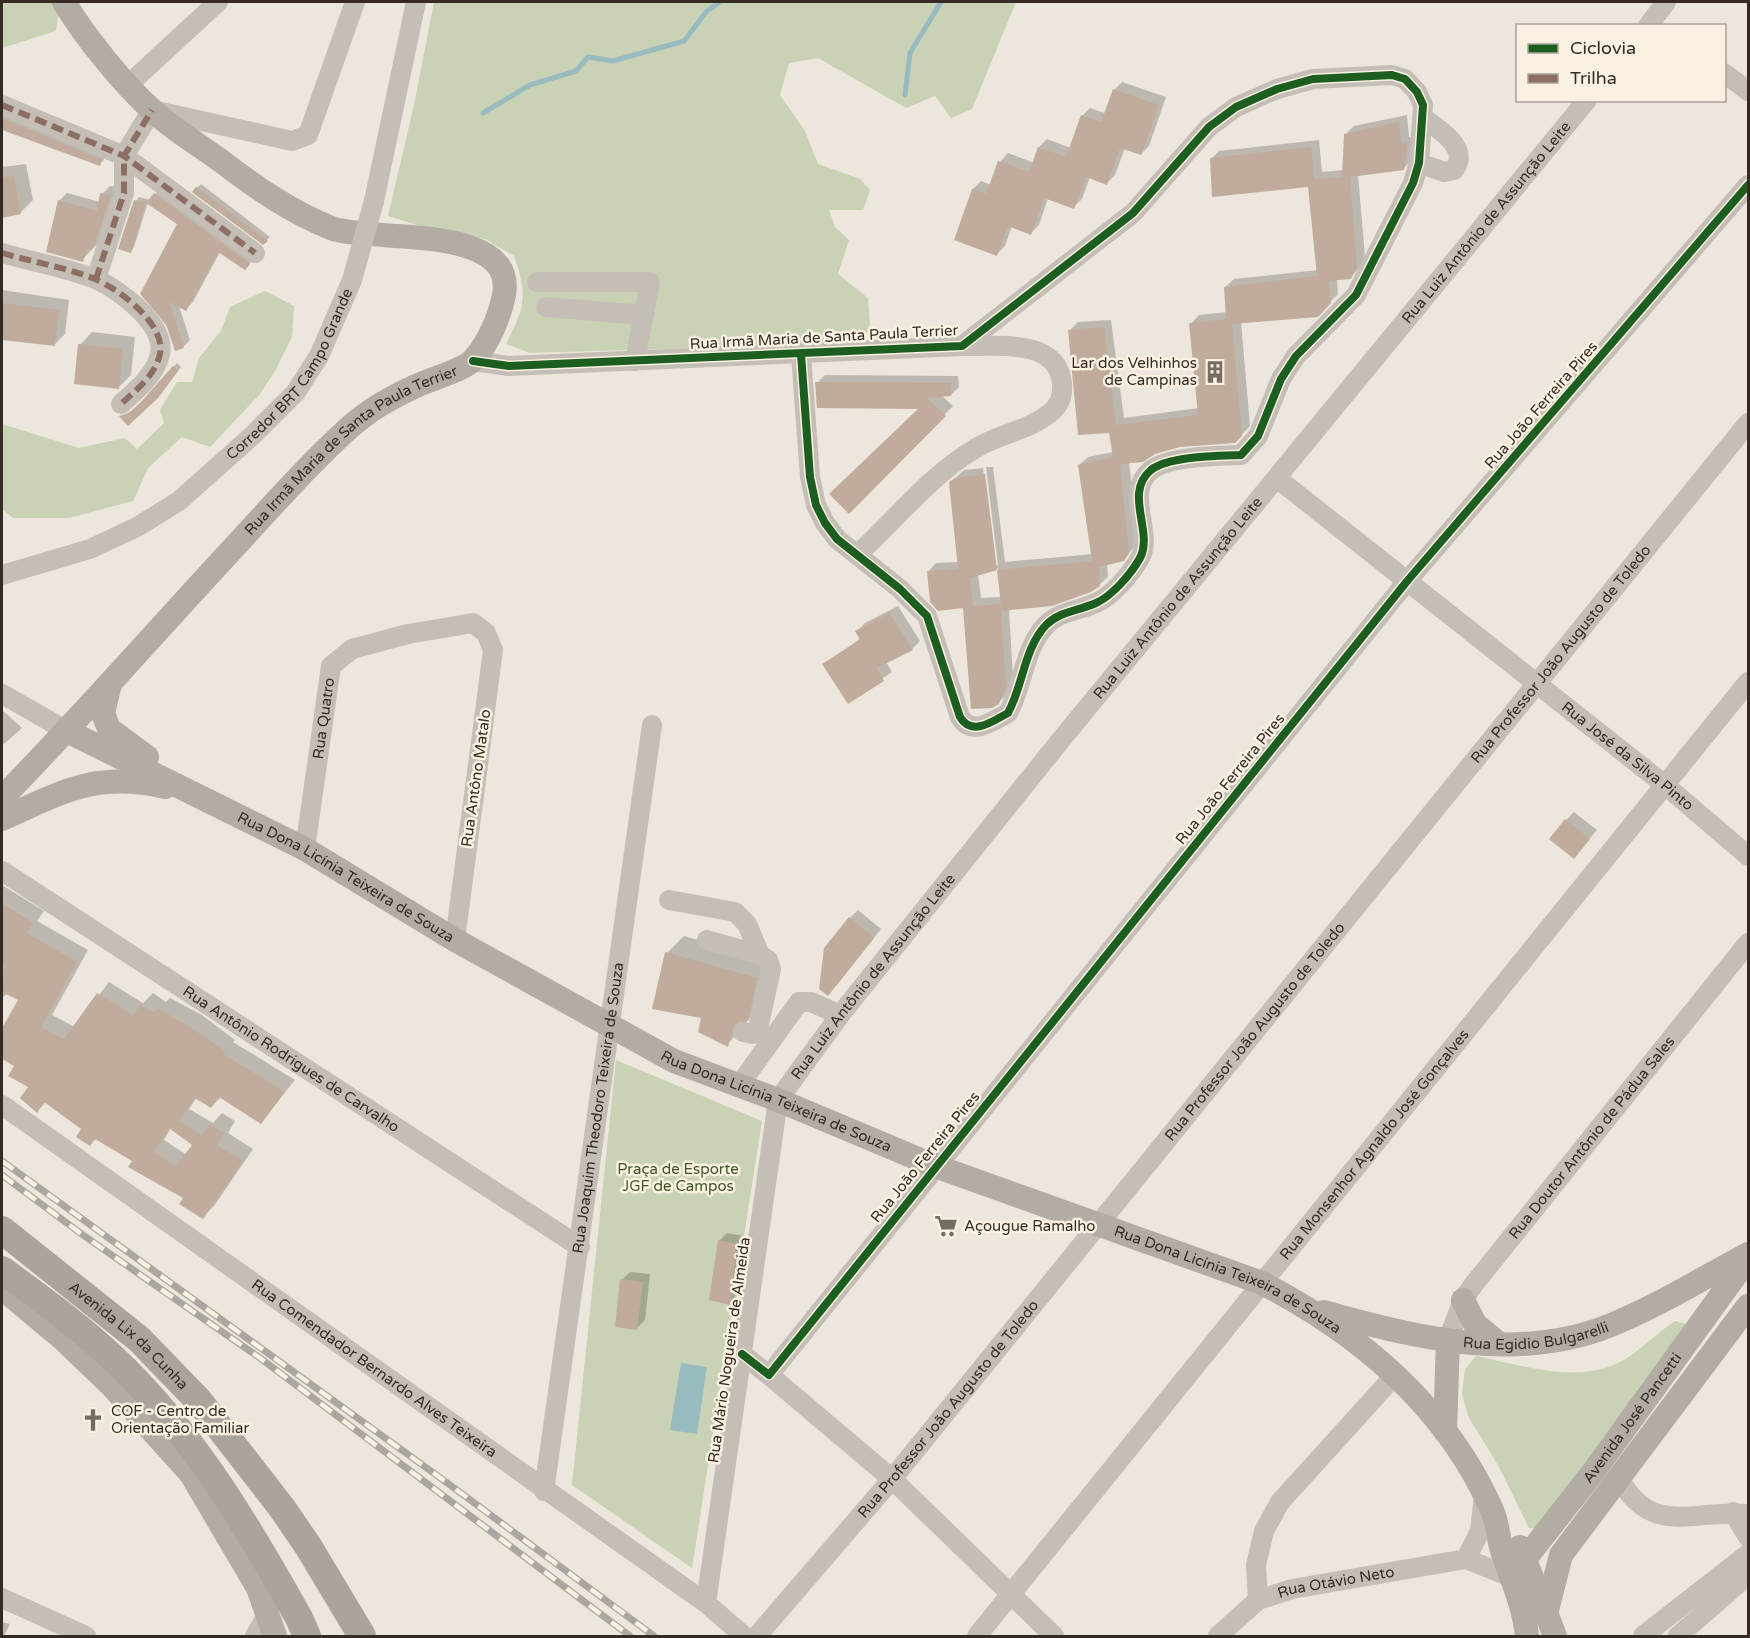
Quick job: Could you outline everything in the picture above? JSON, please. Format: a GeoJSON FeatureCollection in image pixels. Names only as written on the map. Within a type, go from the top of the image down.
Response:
{"type":"FeatureCollection","features":[{"type":"Feature","properties":{"kind":"highway","name":"Avenida Lix da Cunha"},"geometry":{"type":"LineString","coordinates":[[2,1230],[139,1339],[199,1401],[282,1508],[362,1636]]}},
{"type":"Feature","properties":{"kind":"highway","name":"Avenida Lix da Cunha"},"geometry":{"type":"LineString","coordinates":[[2,1270],[49,1305],[114,1359],[198,1454],[236,1508],[307,1636]]}},
{"type":"Feature","properties":{"kind":"highway"},"geometry":{"type":"LineString","coordinates":[[2,1282],[49,1305]]}},
{"type":"Feature","properties":{"kind":"highway"},"geometry":{"type":"LineString","coordinates":[[79,1329],[191,1474]]}},
{"type":"Feature","properties":{"kind":"main road"},"geometry":{"type":"LineString","coordinates":[[64,2],[77,23],[152,110],[251,184],[293,210],[334,230],[418,236],[470,248],[491,259],[502,270],[505,293],[493,328],[473,361]]}},
{"type":"Feature","properties":{"kind":"main road","name":"Rua Irmã Maria de Santa Paula Terrier"},"geometry":{"type":"LineString","coordinates":[[2,798],[67,731],[111,679],[272,507],[352,425],[415,386],[473,361]]}},
{"type":"Feature","properties":{"kind":"main road"},"geometry":{"type":"LineString","coordinates":[[111,679],[104,713],[109,729],[196,795]]}},
{"type":"Feature","properties":{"kind":"main road","name":"Rua Dona Licínia Teixeira de Souza"},"geometry":{"type":"LineString","coordinates":[[67,731],[305,849],[455,940],[611,1029],[674,1061],[738,1087],[778,1100],[935,1166],[1262,1283],[1310,1308],[1396,1374],[1422,1400],[1445,1431],[1488,1503],[1519,1542],[1518,1567]]}},
{"type":"Feature","properties":{"kind":"main road"},"geometry":{"type":"LineString","coordinates":[[2,819],[61,791],[92,782],[155,785],[196,795]]}},
{"type":"Feature","properties":{"kind":"main road","name":"Rua Egidio Bulgarelli"},"geometry":{"type":"LineString","coordinates":[[1310,1308],[1420,1337],[1498,1343],[1551,1343],[1610,1326],[1749,1256]]}},
{"type":"Feature","properties":{"kind":"main road","name":"Avenida José Pancetti"},"geometry":{"type":"LineString","coordinates":[[1518,1567],[1594,1471],[1749,1256]]}},
{"type":"Feature","properties":{"kind":"main road"},"geometry":{"type":"LineString","coordinates":[[2,1288],[63,1339],[111,1385],[191,1474],[258,1588],[271,1626]]}},
{"type":"Feature","properties":{"kind":"main road"},"geometry":{"type":"LineString","coordinates":[[1463,1300],[1474,1324],[1498,1343]]}},
{"type":"Feature","properties":{"kind":"main road","name":"Avenida José Pancetti"},"geometry":{"type":"LineString","coordinates":[[1547,1610],[1561,1555],[1749,1306]]}},
{"type":"Feature","properties":{"kind":"main road"},"geometry":{"type":"LineString","coordinates":[[1445,1431],[1448,1340]]}},
{"type":"Feature","properties":{"kind":"main road"},"geometry":{"type":"LineString","coordinates":[[1518,1567],[1547,1610],[1555,1636]]}},
{"type":"Feature","properties":{"kind":"main road"},"geometry":{"type":"LineString","coordinates":[[1518,1567],[1527,1636]]}},
{"type":"Feature","properties":{"kind":"street"},"geometry":{"type":"LineString","coordinates":[[129,84],[218,2]]}},
{"type":"Feature","properties":{"kind":"street"},"geometry":{"type":"LineString","coordinates":[[96,279],[124,193],[124,156],[152,110],[292,141],[308,135],[355,2]]}},
{"type":"Feature","properties":{"kind":"street","name":"Corredor BRT Campo Grande"},"geometry":{"type":"LineString","coordinates":[[2,575],[90,549],[137,527],[179,501],[253,435],[296,392],[319,356],[352,280],[374,201],[416,2]]}},
{"type":"Feature","properties":{"kind":"street"},"geometry":{"type":"LineString","coordinates":[[1654,24],[1666,2]]}},
{"type":"Feature","properties":{"kind":"street"},"geometry":{"type":"LineString","coordinates":[[1726,74],[1749,91]]}},
{"type":"Feature","properties":{"kind":"street","name":"Rua Irmã Maria de Santa Paula Terrier"},"geometry":{"type":"LineString","coordinates":[[473,361],[509,366],[962,346],[1132,213],[1209,127],[1236,107],[1277,89],[1313,79],[1392,75],[1405,80],[1417,92],[1423,105],[1423,118]]}},
{"type":"Feature","properties":{"kind":"street","name":"Rua Luiz Antônio de Assunção Leite"},"geometry":{"type":"LineString","coordinates":[[778,1100],[840,1015],[1053,750],[1278,479],[1585,102]]}},
{"type":"Feature","properties":{"kind":"street"},"geometry":{"type":"LineString","coordinates":[[2,105],[124,156],[255,253]]}},
{"type":"Feature","properties":{"kind":"street"},"geometry":{"type":"LineString","coordinates":[[1419,163],[1444,172],[1454,170],[1459,164],[1460,156],[1453,142],[1423,118]]}},
{"type":"Feature","properties":{"kind":"street"},"geometry":{"type":"LineString","coordinates":[[801,354],[810,477],[816,505],[825,523],[837,539],[900,589],[927,616],[964,724],[972,728],[982,726],[1008,713],[1036,638],[1045,626],[1060,614],[1102,600],[1127,576],[1141,557],[1145,543],[1138,497],[1150,471],[1164,464],[1241,455],[1258,436],[1281,379],[1296,356],[1356,295],[1413,183],[1419,163],[1423,118]]}},
{"type":"Feature","properties":{"kind":"street","name":"Rua João Ferreira Pires"},"geometry":{"type":"LineString","coordinates":[[769,1375],[1408,580],[1749,185]]}},
{"type":"Feature","properties":{"kind":"street"},"geometry":{"type":"LineString","coordinates":[[2,253],[96,279],[146,314],[160,341],[160,353],[149,377],[121,405]]}},
{"type":"Feature","properties":{"kind":"street"},"geometry":{"type":"LineString","coordinates":[[537,282],[650,282],[635,361]]}},
{"type":"Feature","properties":{"kind":"street"},"geometry":{"type":"LineString","coordinates":[[546,307],[643,315]]}},
{"type":"Feature","properties":{"kind":"street"},"geometry":{"type":"LineString","coordinates":[[857,555],[973,449],[1053,411],[1063,394],[1061,371],[1050,360],[1029,347],[962,346]]}},
{"type":"Feature","properties":{"kind":"street","name":"Rua Professor João Augusto de Toledo"},"geometry":{"type":"LineString","coordinates":[[757,1636],[892,1479],[1749,423]]}},
{"type":"Feature","properties":{"kind":"street","name":"Rua José da Silva Pinto"},"geometry":{"type":"LineString","coordinates":[[1278,479],[1665,785],[1749,856]]}},
{"type":"Feature","properties":{"kind":"street","name":"Rua Quatro"},"geometry":{"type":"LineString","coordinates":[[305,849],[331,666],[352,649],[408,634],[473,623]]}},
{"type":"Feature","properties":{"kind":"street","name":"Rua Antôno Matalo"},"geometry":{"type":"LineString","coordinates":[[455,940],[493,650],[486,633],[473,623]]}},
{"type":"Feature","properties":{"kind":"street","name":"Rua Monsenhor Agnaldo José Gonçalves"},"geometry":{"type":"LineString","coordinates":[[977,1636],[1749,682]]}},
{"type":"Feature","properties":{"kind":"street"},"geometry":{"type":"LineString","coordinates":[[2,694],[67,731]]}},
{"type":"Feature","properties":{"kind":"street","name":"Rua Joaquim Theodoro Teixeira de Souza"},"geometry":{"type":"LineString","coordinates":[[544,1491],[611,1029],[652,725]]}},
{"type":"Feature","properties":{"kind":"street","name":"Rua Antônio Rodrigues de Carvalho"},"geometry":{"type":"LineString","coordinates":[[2,871],[580,1247]]}},
{"type":"Feature","properties":{"kind":"street"},"geometry":{"type":"LineString","coordinates":[[669,900],[735,912],[747,924],[760,955]]}},
{"type":"Feature","properties":{"kind":"street"},"geometry":{"type":"LineString","coordinates":[[707,940],[760,955],[768,960],[771,969],[758,1029],[753,1034],[743,1032]]}},
{"type":"Feature","properties":{"kind":"street","name":"Rua Doutor Antônio de Pádua Sales"},"geometry":{"type":"LineString","coordinates":[[1448,1340],[1463,1300],[1749,943]]}},
{"type":"Feature","properties":{"kind":"street"},"geometry":{"type":"LineString","coordinates":[[766,994],[793,1007]]}},
{"type":"Feature","properties":{"kind":"street"},"geometry":{"type":"LineString","coordinates":[[738,1087],[793,1007],[799,1002],[811,1002],[840,1015]]}},
{"type":"Feature","properties":{"kind":"street","name":"Rua Mário Nogueira de Almeida"},"geometry":{"type":"LineString","coordinates":[[706,1603],[778,1100]]}},
{"type":"Feature","properties":{"kind":"street","name":"Rua Comendador Bernardo Alves Teixeira"},"geometry":{"type":"LineString","coordinates":[[2,1105],[544,1491],[706,1603],[744,1636]]}},
{"type":"Feature","properties":{"kind":"street"},"geometry":{"type":"LineString","coordinates":[[742,1354],[892,1479],[1013,1594],[1053,1636]]}},
{"type":"Feature","properties":{"kind":"street"},"geometry":{"type":"LineString","coordinates":[[1258,1600],[1256,1565],[1264,1531],[1280,1502],[1396,1374]]}},
{"type":"Feature","properties":{"kind":"street"},"geometry":{"type":"LineString","coordinates":[[1619,1478],[1637,1504],[1654,1514],[1674,1517],[1741,1513],[1749,1537]]}},
{"type":"Feature","properties":{"kind":"street"},"geometry":{"type":"LineString","coordinates":[[1488,1503],[1480,1531],[1466,1559],[1518,1567]]}},
{"type":"Feature","properties":{"kind":"street"},"geometry":{"type":"LineString","coordinates":[[1642,1636],[1749,1554]]}},
{"type":"Feature","properties":{"kind":"street","name":"Rua Otávio Neto"},"geometry":{"type":"LineString","coordinates":[[1218,1636],[1258,1600],[1292,1589],[1466,1559]]}},
{"type":"Feature","properties":{"kind":"street"},"geometry":{"type":"LineString","coordinates":[[1678,1636],[1749,1575]]}},
{"type":"Feature","properties":{"kind":"street"},"geometry":{"type":"LineString","coordinates":[[2,1598],[86,1636]]}},
{"type":"Feature","properties":{"kind":"street"},"geometry":{"type":"LineString","coordinates":[[255,1636],[271,1626]]}},
{"type":"Feature","properties":{"kind":"green space"},"geometry":{"type":"Polygon","coordinates":[[[2,2],[55,2],[59,7],[56,31],[2,48],[2,2]]]}},
{"type":"Feature","properties":{"kind":"green space"},"geometry":{"type":"Polygon","coordinates":[[[434,2],[1016,2],[972,109],[951,118],[935,96],[906,108],[818,58],[789,63],[780,95],[805,131],[818,164],[860,179],[870,190],[863,210],[829,210],[835,227],[849,240],[838,274],[868,298],[870,324],[862,343],[530,353],[506,344],[521,311],[523,292],[514,256],[485,239],[442,233],[388,216],[414,105],[434,2]]]}},
{"type":"Feature","properties":{"kind":"green space"},"geometry":{"type":"Polygon","coordinates":[[[265,291],[294,306],[292,337],[275,371],[260,394],[210,447],[182,437],[148,468],[133,501],[69,518],[13,518],[2,509],[2,424],[79,448],[125,438],[137,449],[164,423],[160,410],[177,382],[192,382],[199,358],[221,331],[230,307],[265,291]]]}},
{"type":"Feature","properties":{"kind":"green space","name":"Praça de Esporte JGF de Campos"},"geometry":{"type":"Polygon","coordinates":[[[616,1060],[762,1121],[692,1568],[572,1485],[616,1060]]]}},
{"type":"Feature","properties":{"kind":"green space"},"geometry":{"type":"Polygon","coordinates":[[[1675,1321],[1687,1324],[1539,1528],[1529,1528],[1499,1467],[1468,1416],[1462,1394],[1465,1369],[1476,1356],[1565,1372],[1599,1369],[1623,1361],[1675,1321]]]}},
{"type":"Feature","properties":{"kind":"water"},"geometry":{"type":"Polygon","coordinates":[[[681,1363],[707,1367],[697,1434],[670,1430],[681,1363]]]}},
{"type":"Feature","properties":{"kind":"building"},"geometry":{"type":"Polygon","coordinates":[[[1113,89],[1159,105],[1141,155],[1120,148],[1107,185],[1086,177],[1074,209],[1044,198],[1031,235],[1008,226],[997,256],[954,240],[972,189],[986,194],[998,161],[1029,172],[1038,147],[1066,157],[1081,115],[1101,122],[1113,89]]]}},
{"type":"Feature","properties":{"kind":"building"},"geometry":{"type":"Polygon","coordinates":[[[2,118],[102,160],[100,166],[2,130],[2,118]]]}},
{"type":"Feature","properties":{"kind":"building","name":"Lar dos Velhinhos de Campinas"},"geometry":{"type":"Polygon","coordinates":[[[1399,122],[1401,144],[1408,143],[1404,170],[1350,177],[1357,267],[1351,279],[1329,281],[1331,303],[1318,317],[1232,324],[1242,436],[1235,443],[1180,447],[1155,454],[1143,462],[1120,464],[1129,553],[1124,561],[1099,567],[1100,586],[1091,592],[1052,606],[1001,611],[1006,687],[999,704],[992,708],[971,709],[963,608],[938,611],[930,602],[927,571],[958,569],[949,482],[955,478],[985,474],[997,570],[1092,561],[1078,465],[1113,457],[1109,433],[1078,435],[1068,330],[1104,327],[1116,425],[1198,415],[1189,323],[1226,319],[1224,287],[1317,276],[1308,187],[1212,197],[1210,158],[1311,147],[1314,179],[1342,177],[1344,134],[1399,122]],[[997,570],[970,578],[973,606],[1001,604],[997,570]]]}},
{"type":"Feature","properties":{"kind":"building"},"geometry":{"type":"Polygon","coordinates":[[[14,176],[21,214],[2,218],[2,177],[14,176]]]}},
{"type":"Feature","properties":{"kind":"building"},"geometry":{"type":"Polygon","coordinates":[[[196,187],[268,241],[263,245],[192,192],[196,187]]]}},
{"type":"Feature","properties":{"kind":"building"},"geometry":{"type":"Polygon","coordinates":[[[100,193],[111,195],[95,243],[93,242],[92,250],[87,249],[83,262],[46,252],[58,200],[97,211],[100,193]]]}},
{"type":"Feature","properties":{"kind":"building"},"geometry":{"type":"Polygon","coordinates":[[[154,193],[250,264],[245,270],[218,252],[186,311],[169,302],[184,348],[175,351],[166,324],[140,294],[177,224],[146,203],[154,193]]]}},
{"type":"Feature","properties":{"kind":"building"},"geometry":{"type":"Polygon","coordinates":[[[134,200],[146,203],[131,253],[118,249],[134,200]]]}},
{"type":"Feature","properties":{"kind":"building"},"geometry":{"type":"Polygon","coordinates":[[[2,303],[59,310],[55,346],[2,340],[2,303]]]}},
{"type":"Feature","properties":{"kind":"building"},"geometry":{"type":"Polygon","coordinates":[[[78,344],[123,349],[119,389],[74,384],[78,344]]]}},
{"type":"Feature","properties":{"kind":"building"},"geometry":{"type":"Polygon","coordinates":[[[173,366],[178,371],[158,398],[128,426],[119,416],[129,413],[141,402],[173,366]]]}},
{"type":"Feature","properties":{"kind":"building"},"geometry":{"type":"Polygon","coordinates":[[[815,382],[950,383],[951,396],[927,398],[946,416],[849,514],[829,494],[918,409],[817,408],[815,382]]]}},
{"type":"Feature","properties":{"kind":"building"},"geometry":{"type":"Polygon","coordinates":[[[889,613],[913,650],[877,668],[884,681],[848,704],[822,664],[860,640],[855,631],[889,613]]]}},
{"type":"Feature","properties":{"kind":"building"},"geometry":{"type":"Polygon","coordinates":[[[1565,819],[1590,839],[1574,859],[1549,839],[1565,819]]]}},
{"type":"Feature","properties":{"kind":"building"},"geometry":{"type":"Polygon","coordinates":[[[2,903],[33,923],[27,933],[77,962],[41,1027],[64,1039],[97,993],[133,1015],[141,1004],[154,1013],[157,1008],[225,1051],[223,1054],[285,1092],[261,1124],[219,1097],[211,1108],[195,1098],[179,1121],[202,1135],[210,1124],[224,1133],[217,1145],[243,1161],[203,1219],[179,1204],[183,1198],[128,1167],[132,1161],[95,1139],[90,1146],[76,1137],[81,1129],[44,1102],[37,1113],[20,1098],[28,1087],[8,1076],[14,1066],[2,1059],[2,1028],[18,1000],[2,992],[5,966],[2,965],[2,903]],[[169,1128],[154,1152],[176,1166],[192,1145],[169,1128]]]}},
{"type":"Feature","properties":{"kind":"building"},"geometry":{"type":"Polygon","coordinates":[[[849,917],[874,938],[828,996],[819,989],[824,948],[849,917]]]}},
{"type":"Feature","properties":{"kind":"building"},"geometry":{"type":"Polygon","coordinates":[[[665,952],[757,978],[748,1021],[740,1021],[734,1025],[728,1047],[698,1032],[701,1018],[652,1009],[665,952]]]}},
{"type":"Feature","properties":{"kind":"building"},"geometry":{"type":"Polygon","coordinates":[[[718,1240],[737,1244],[730,1305],[709,1300],[718,1240]]]}},
{"type":"Feature","properties":{"kind":"building"},"geometry":{"type":"Polygon","coordinates":[[[620,1279],[643,1282],[637,1330],[615,1327],[620,1279]]]}},
{"type":"Feature","properties":{"kind":"waterway"},"geometry":{"type":"LineString","coordinates":[[483,113],[530,85],[576,71],[588,57],[613,61],[684,41],[707,11],[720,2]]}},
{"type":"Feature","properties":{"kind":"waterway"},"geometry":{"type":"LineString","coordinates":[[905,95],[910,53],[941,2]]}},
{"type":"Feature","properties":{"kind":"railway"},"geometry":{"type":"LineString","coordinates":[[2,1161],[446,1482],[654,1636]]}},
{"type":"Feature","properties":{"kind":"railway"},"geometry":{"type":"LineString","coordinates":[[2,1175],[83,1235],[260,1358],[630,1636]]}},
{"type":"Feature","properties":{"kind":"marked path"},"geometry":{"type":"LineString","coordinates":[[2,105],[124,156],[255,253]]}},
{"type":"Feature","properties":{"kind":"marked path"},"geometry":{"type":"LineString","coordinates":[[96,279],[124,193],[124,156],[152,110]]}},
{"type":"Feature","properties":{"kind":"marked path"},"geometry":{"type":"LineString","coordinates":[[2,253],[95,279],[128,299],[148,320],[156,331],[160,343],[158,362],[144,382],[121,404]]}},
{"type":"Feature","properties":{"kind":"cycle path"},"geometry":{"type":"LineString","coordinates":[[473,361],[509,366],[962,346],[1133,213],[1209,127],[1236,107],[1277,89],[1313,79],[1392,75],[1405,79],[1417,92],[1423,105],[1419,163],[1413,183],[1356,295],[1296,356],[1281,379],[1258,436],[1241,455],[1181,459],[1159,465],[1151,470],[1143,479],[1139,490],[1144,537],[1140,558],[1121,584],[1102,600],[1063,614],[1046,625],[1028,656],[1008,713],[983,726],[970,726],[960,717],[927,616],[900,589],[837,539],[825,523],[816,505],[810,477],[801,354]]}},
{"type":"Feature","properties":{"kind":"cycle path"},"geometry":{"type":"LineString","coordinates":[[742,1354],[769,1375],[1408,580],[1748,185]]}},
{"type":"Feature","properties":{"kind":"place","name":"Lar dos Velhinhos de Campinas"},"geometry":{"type":"Point","coordinates":[1215,372]}},
{"type":"Feature","properties":{"kind":"place","name":"Açougue Ramalho"},"geometry":{"type":"Point","coordinates":[946,1226]}},
{"type":"Feature","properties":{"kind":"place","name":"COF - Centro de Orientação Familiar"},"geometry":{"type":"Point","coordinates":[93,1420]}}]}
